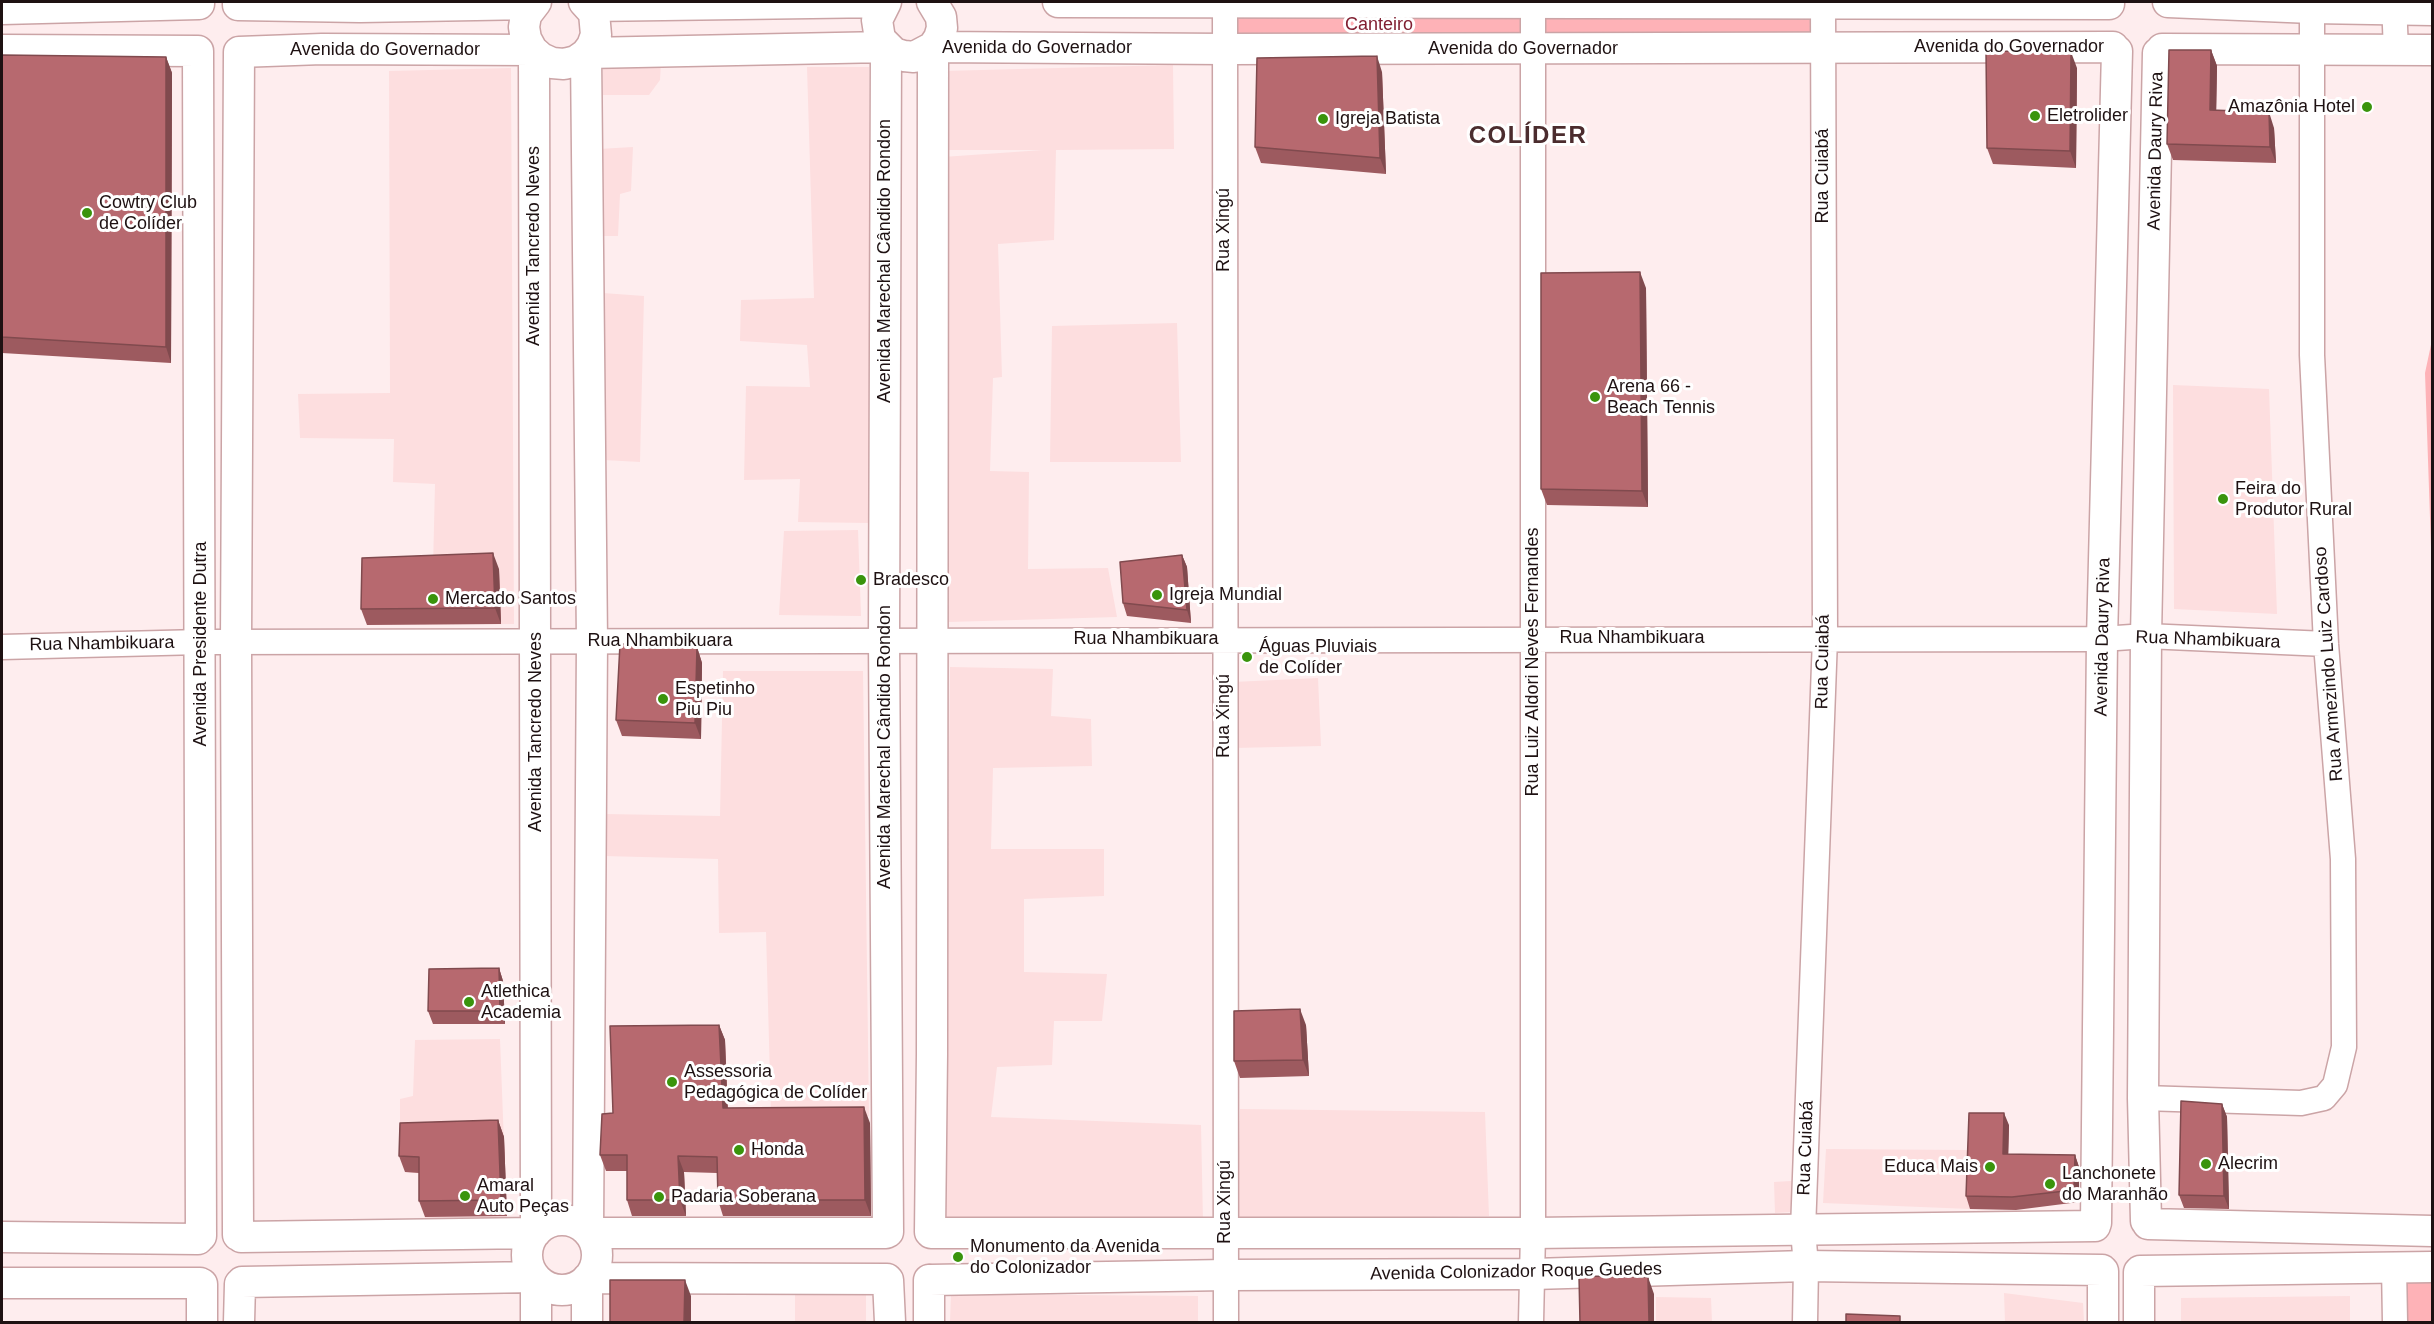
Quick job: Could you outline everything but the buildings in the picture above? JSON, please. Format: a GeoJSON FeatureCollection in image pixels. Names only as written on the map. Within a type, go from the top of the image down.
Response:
{"type":"FeatureCollection","features":[{"type":"Feature","properties":{"kind":"street"},"geometry":{"type":"LineString","coordinates":[[2,9],[201,2]]}},
{"type":"Feature","properties":{"kind":"street","name":"Avenida Presidente Dutra"},"geometry":{"type":"LineString","coordinates":[[200,1238],[201,642],[198,51],[188,33],[192,12],[201,2]]}},
{"type":"Feature","properties":{"kind":"street"},"geometry":{"type":"LineString","coordinates":[[237,3],[360,7],[534,2]]}},
{"type":"Feature","properties":{"kind":"street","name":"Avenida Tancredo Neves"},"geometry":{"type":"LineString","coordinates":[[534,2],[526,15],[524,27],[526,39],[533,51],[536,642],[535,1233]]}},
{"type":"Feature","properties":{"kind":"street"},"geometry":{"type":"LineString","coordinates":[[533,51],[552,63],[564,64],[576,61],[586,53],[596,35],[596,24],[587,3],[885,2]]}},
{"type":"Feature","properties":{"kind":"street","name":"Avenida Marechal Cândido Rondon"},"geometry":{"type":"LineString","coordinates":[[885,2],[877,20],[880,39],[886,47],[884,640],[887,1233]]}},
{"type":"Feature","properties":{"kind":"street"},"geometry":{"type":"LineString","coordinates":[[929,1323],[929,1280],[940,1262],[940,1251],[931,1232],[931,640],[933,47],[942,28],[941,17],[932,2]]}},
{"type":"Feature","properties":{"kind":"street"},"geometry":{"type":"LineString","coordinates":[[1058,2],[2110,3]]}},
{"type":"Feature","properties":{"kind":"street","name":"Rua Xingú"},"geometry":{"type":"LineString","coordinates":[[1225,2],[1226,1323]]}},
{"type":"Feature","properties":{"kind":"street","name":"Rua Luiz Aldori Neves Fernandes"},"geometry":{"type":"LineString","coordinates":[[1531,1323],[1533,1274],[1533,2]]}},
{"type":"Feature","properties":{"kind":"street"},"geometry":{"type":"LineString","coordinates":[[2165,2],[2312,8],[2394,6],[2433,10]]}},
{"type":"Feature","properties":{"kind":"street","name":"Avenida Daury Riva"},"geometry":{"type":"LineString","coordinates":[[2147,1222],[2143,1098],[2146,636],[2160,51],[2171,31],[2171,20],[2165,2]]}},
{"type":"Feature","properties":{"kind":"street","name":"Avenida Presidente Dutra"},"geometry":{"type":"LineString","coordinates":[[237,3],[249,22],[249,33],[239,52],[236,642],[240,1236]]}},
{"type":"Feature","properties":{"kind":"street","name":"Rua Cuiabá"},"geometry":{"type":"LineString","coordinates":[[1805,1323],[1806,1266],[1803,1230],[1825,638],[1823,3]]}},
{"type":"Feature","properties":{"kind":"street","name":"Avenida Daury Riva"},"geometry":{"type":"LineString","coordinates":[[2096,1224],[2102,639],[2115,49],[2104,26],[2110,3]]}},
{"type":"Feature","properties":{"kind":"street"},"geometry":{"type":"LineString","coordinates":[[2394,6],[2396,51]]}},
{"type":"Feature","properties":{"kind":"street","name":"Rua Armezindo Luiz Cardoso"},"geometry":{"type":"LineString","coordinates":[[2143,1098],[2301,1103],[2324,1098],[2335,1085],[2344,1047],[2343,859],[2326,644],[2312,355],[2312,8]]}},
{"type":"Feature","properties":{"kind":"street"},"geometry":{"type":"LineString","coordinates":[[586,53],[886,47]]}},
{"type":"Feature","properties":{"kind":"street","name":"Avenida do Governador"},"geometry":{"type":"LineString","coordinates":[[886,47],[904,56],[914,57],[933,47],[2115,49],[2133,58],[2143,58],[2160,51]]}},
{"type":"Feature","properties":{"kind":"street","name":"Avenida do Governador"},"geometry":{"type":"LineString","coordinates":[[198,51],[214,58],[223,58],[239,52],[322,49],[533,51]]}},
{"type":"Feature","properties":{"kind":"street"},"geometry":{"type":"LineString","coordinates":[[2,50],[198,51]]}},
{"type":"Feature","properties":{"kind":"street"},"geometry":{"type":"LineString","coordinates":[[2160,51],[2433,50]]}},
{"type":"Feature","properties":{"kind":"street"},"geometry":{"type":"LineString","coordinates":[[586,53],[592,641],[589,1232]]}},
{"type":"Feature","properties":{"kind":"street","name":"Rua Nhambikuara"},"geometry":{"type":"LineString","coordinates":[[2,646],[201,642],[1533,638],[2102,639],[2146,636],[2326,644]]}},
{"type":"Feature","properties":{"kind":"street"},"geometry":{"type":"LineString","coordinates":[[2103,1323],[2102,1270],[2091,1254],[2089,1244],[2096,1224],[2113,1213],[2124,1212],[2147,1222],[2433,1231]]}},
{"type":"Feature","properties":{"kind":"street"},"geometry":{"type":"LineString","coordinates":[[536,1323],[535,1278],[527,1256],[529,1244],[535,1233],[551,1221],[561,1220],[572,1221],[589,1232],[594,1241],[597,1261],[588,1279],[587,1323]]}},
{"type":"Feature","properties":{"kind":"street"},"geometry":{"type":"LineString","coordinates":[[2139,1323],[2140,1272],[2152,1257],[2154,1247],[2154,1237],[2147,1222]]}},
{"type":"Feature","properties":{"kind":"street"},"geometry":{"type":"LineString","coordinates":[[589,1232],[887,1233],[904,1224],[913,1224],[931,1232]]}},
{"type":"Feature","properties":{"kind":"street","name":"Avenida Colonizador Roque Guedes"},"geometry":{"type":"LineString","coordinates":[[931,1232],[1533,1233],[2096,1224]]}},
{"type":"Feature","properties":{"kind":"street"},"geometry":{"type":"LineString","coordinates":[[240,1236],[250,1250],[252,1259],[247,1276],[234,1288],[217,1291],[201,1283],[194,1276],[190,1256],[200,1238],[215,1229],[223,1229],[240,1236],[535,1233]]}},
{"type":"Feature","properties":{"kind":"street"},"geometry":{"type":"LineString","coordinates":[[887,1233],[877,1251],[881,1271],[888,1279],[904,1287],[913,1287],[929,1280]]}},
{"type":"Feature","properties":{"kind":"street"},"geometry":{"type":"LineString","coordinates":[[2,1237],[200,1238]]}},
{"type":"Feature","properties":{"kind":"street","name":"Avenida Colonizador Roque Guedes"},"geometry":{"type":"LineString","coordinates":[[929,1280],[1226,1275],[1533,1274],[1806,1266],[2102,1270]]}},
{"type":"Feature","properties":{"kind":"street"},"geometry":{"type":"LineString","coordinates":[[2394,1266],[2395,1323]]}},
{"type":"Feature","properties":{"kind":"street"},"geometry":{"type":"LineString","coordinates":[[2102,1270],[2121,1277],[2140,1272],[2433,1267]]}},
{"type":"Feature","properties":{"kind":"street"},"geometry":{"type":"LineString","coordinates":[[241,1283],[535,1278],[556,1289],[568,1290],[588,1279],[888,1279]]}},
{"type":"Feature","properties":{"kind":"street"},"geometry":{"type":"LineString","coordinates":[[888,1279],[890,1323]]}},
{"type":"Feature","properties":{"kind":"street"},"geometry":{"type":"LineString","coordinates":[[2,1283],[201,1283]]}},
{"type":"Feature","properties":{"kind":"street"},"geometry":{"type":"LineString","coordinates":[[201,1283],[202,1323]]}},
{"type":"Feature","properties":{"kind":"street"},"geometry":{"type":"LineString","coordinates":[[240,1323],[241,1283]]}},
{"type":"Feature","properties":{"kind":"shaded area"},"geometry":{"type":"Polygon","coordinates":[[[603,59],[661,62],[660,80],[649,95],[603,95],[603,59]]]}},
{"type":"Feature","properties":{"kind":"shaded area"},"geometry":{"type":"Polygon","coordinates":[[[1173,65],[1174,149],[1056,150],[1054,240],[998,244],[1002,377],[993,378],[990,471],[1029,472],[1028,569],[1108,568],[1117,617],[949,622],[943,157],[1043,150],[932,150],[943,71],[1173,65]]]}},
{"type":"Feature","properties":{"kind":"shaded area"},"geometry":{"type":"Polygon","coordinates":[[[807,67],[869,67],[869,523],[798,522],[800,479],[744,480],[746,386],[810,387],[807,345],[740,341],[741,300],[814,298],[807,67]]]}},
{"type":"Feature","properties":{"kind":"shaded area"},"geometry":{"type":"Polygon","coordinates":[[[511,68],[514,624],[367,625],[366,569],[433,568],[435,484],[393,482],[394,439],[300,438],[298,394],[390,393],[389,71],[511,68]]]}},
{"type":"Feature","properties":{"kind":"shaded area"},"geometry":{"type":"Polygon","coordinates":[[[633,147],[631,191],[620,194],[618,236],[598,236],[599,149],[633,147]]]}},
{"type":"Feature","properties":{"kind":"shaded area"},"geometry":{"type":"Polygon","coordinates":[[[603,293],[644,296],[640,462],[604,460],[603,293]]]}},
{"type":"Feature","properties":{"kind":"shaded area"},"geometry":{"type":"Polygon","coordinates":[[[1177,323],[1181,462],[1050,462],[1052,326],[1177,323]]]}},
{"type":"Feature","properties":{"kind":"shaded area","name":"Feira do Produtor Rural"},"geometry":{"type":"Polygon","coordinates":[[[2173,385],[2269,389],[2277,614],[2174,609],[2173,385]]]}},
{"type":"Feature","properties":{"kind":"shaded area"},"geometry":{"type":"Polygon","coordinates":[[[858,530],[861,616],[779,615],[784,531],[858,530]]]}},
{"type":"Feature","properties":{"kind":"shaded area"},"geometry":{"type":"Polygon","coordinates":[[[950,667],[1053,669],[1051,716],[1091,719],[1092,766],[993,768],[991,849],[1104,849],[1104,896],[1024,899],[1024,972],[1107,974],[1102,1021],[1054,1021],[1052,1065],[997,1067],[991,1117],[1201,1125],[1203,1222],[944,1219],[950,667]]]}},
{"type":"Feature","properties":{"kind":"shaded area"},"geometry":{"type":"Polygon","coordinates":[[[723,671],[863,671],[869,1116],[771,1114],[766,932],[719,933],[718,859],[604,856],[605,814],[720,816],[723,671]]]}},
{"type":"Feature","properties":{"kind":"shaded area"},"geometry":{"type":"Polygon","coordinates":[[[1318,678],[1321,746],[1234,748],[1233,682],[1318,678]]]}},
{"type":"Feature","properties":{"kind":"shaded area"},"geometry":{"type":"Polygon","coordinates":[[[500,1039],[507,1222],[425,1219],[425,1174],[405,1172],[406,1139],[400,1126],[400,1099],[413,1096],[415,1040],[500,1039]]]}},
{"type":"Feature","properties":{"kind":"shaded area"},"geometry":{"type":"Polygon","coordinates":[[[1240,1109],[1485,1112],[1489,1216],[1237,1220],[1240,1109]]]}},
{"type":"Feature","properties":{"kind":"shaded area"},"geometry":{"type":"Polygon","coordinates":[[[1826,1149],[1967,1150],[1970,1209],[1823,1203],[1826,1149]]]}},
{"type":"Feature","properties":{"kind":"shaded area"},"geometry":{"type":"Polygon","coordinates":[[[1791,1181],[1791,1212],[1775,1213],[1774,1182],[1791,1181]]]}},
{"type":"Feature","properties":{"kind":"shaded area"},"geometry":{"type":"Polygon","coordinates":[[[795,1291],[866,1292],[866,1322],[795,1322],[795,1291]]]}},
{"type":"Feature","properties":{"kind":"shaded area"},"geometry":{"type":"Polygon","coordinates":[[[2004,1293],[2083,1303],[2084,1322],[2005,1322],[2004,1293]]]}},
{"type":"Feature","properties":{"kind":"shaded area"},"geometry":{"type":"Polygon","coordinates":[[[951,1294],[1198,1296],[1198,1322],[950,1322],[951,1294]]]}},
{"type":"Feature","properties":{"kind":"shaded area"},"geometry":{"type":"Polygon","coordinates":[[[2350,1296],[2350,1322],[2181,1322],[2181,1298],[2350,1296]]]}},
{"type":"Feature","properties":{"kind":"shaded area"},"geometry":{"type":"Polygon","coordinates":[[[1656,1297],[1711,1298],[1712,1322],[1656,1322],[1656,1297]]]}},
{"type":"Feature","properties":{"kind":"green space","name":"Canteiro"},"geometry":{"type":"Polygon","coordinates":[[[1226,2],[1533,3],[1532,48],[1225,48],[1226,2]]]}},
{"type":"Feature","properties":{"kind":"green space"},"geometry":{"type":"Polygon","coordinates":[[[1537,4],[1823,4],[1823,47],[1537,48],[1537,4]]]}},
{"type":"Feature","properties":{"kind":"green space"},"geometry":{"type":"Polygon","coordinates":[[[2432,340],[2432,576],[2425,373],[2432,340]]]}},
{"type":"Feature","properties":{"kind":"green space"},"geometry":{"type":"Polygon","coordinates":[[[2406,1277],[2432,1277],[2432,1322],[2406,1322],[2406,1277]]]}},
{"type":"Feature","properties":{"kind":"place","name":"Amazônia Hotel"},"geometry":{"type":"Point","coordinates":[2367,107]}},
{"type":"Feature","properties":{"kind":"place","name":"Eletrolider"},"geometry":{"type":"Point","coordinates":[2035,116]}},
{"type":"Feature","properties":{"kind":"place","name":"Igreja Batista"},"geometry":{"type":"Point","coordinates":[1323,119]}},
{"type":"Feature","properties":{"kind":"place","name":"Cowtry Club de Colíder"},"geometry":{"type":"Point","coordinates":[87,213]}},
{"type":"Feature","properties":{"kind":"place","name":"Arena 66 - Beach Tennis"},"geometry":{"type":"Point","coordinates":[1595,397]}},
{"type":"Feature","properties":{"kind":"place","name":"Feira do Produtor Rural"},"geometry":{"type":"Point","coordinates":[2223,499]}},
{"type":"Feature","properties":{"kind":"place","name":"Bradesco"},"geometry":{"type":"Point","coordinates":[861,580]}},
{"type":"Feature","properties":{"kind":"place","name":"Igreja Mundial"},"geometry":{"type":"Point","coordinates":[1157,595]}},
{"type":"Feature","properties":{"kind":"place","name":"Mercado Santos"},"geometry":{"type":"Point","coordinates":[433,599]}},
{"type":"Feature","properties":{"kind":"place","name":"Águas Pluviais de Colíder"},"geometry":{"type":"Point","coordinates":[1247,657]}},
{"type":"Feature","properties":{"kind":"place","name":"Espetinho Piu Piu"},"geometry":{"type":"Point","coordinates":[663,699]}},
{"type":"Feature","properties":{"kind":"place","name":"Atlethica Academia"},"geometry":{"type":"Point","coordinates":[469,1002]}},
{"type":"Feature","properties":{"kind":"place","name":"Assessoria Pedagógica de Colíder"},"geometry":{"type":"Point","coordinates":[672,1082]}},
{"type":"Feature","properties":{"kind":"place","name":"Honda"},"geometry":{"type":"Point","coordinates":[739,1150]}},
{"type":"Feature","properties":{"kind":"place","name":"Alecrim"},"geometry":{"type":"Point","coordinates":[2206,1164]}},
{"type":"Feature","properties":{"kind":"place","name":"Educa Mais"},"geometry":{"type":"Point","coordinates":[1990,1167]}},
{"type":"Feature","properties":{"kind":"place","name":"Lanchonete do Maranhão"},"geometry":{"type":"Point","coordinates":[2050,1184]}},
{"type":"Feature","properties":{"kind":"place","name":"Amaral Auto Peças"},"geometry":{"type":"Point","coordinates":[465,1196]}},
{"type":"Feature","properties":{"kind":"place","name":"Padaria Soberana"},"geometry":{"type":"Point","coordinates":[659,1197]}},
{"type":"Feature","properties":{"kind":"place","name":"Monumento da Avenida do Colonizador"},"geometry":{"type":"Point","coordinates":[958,1257]}},
{"type":"Feature","properties":{"kind":"district","name":"COLÍDER"},"geometry":{"type":"Point","coordinates":[1528,136]}}]}
